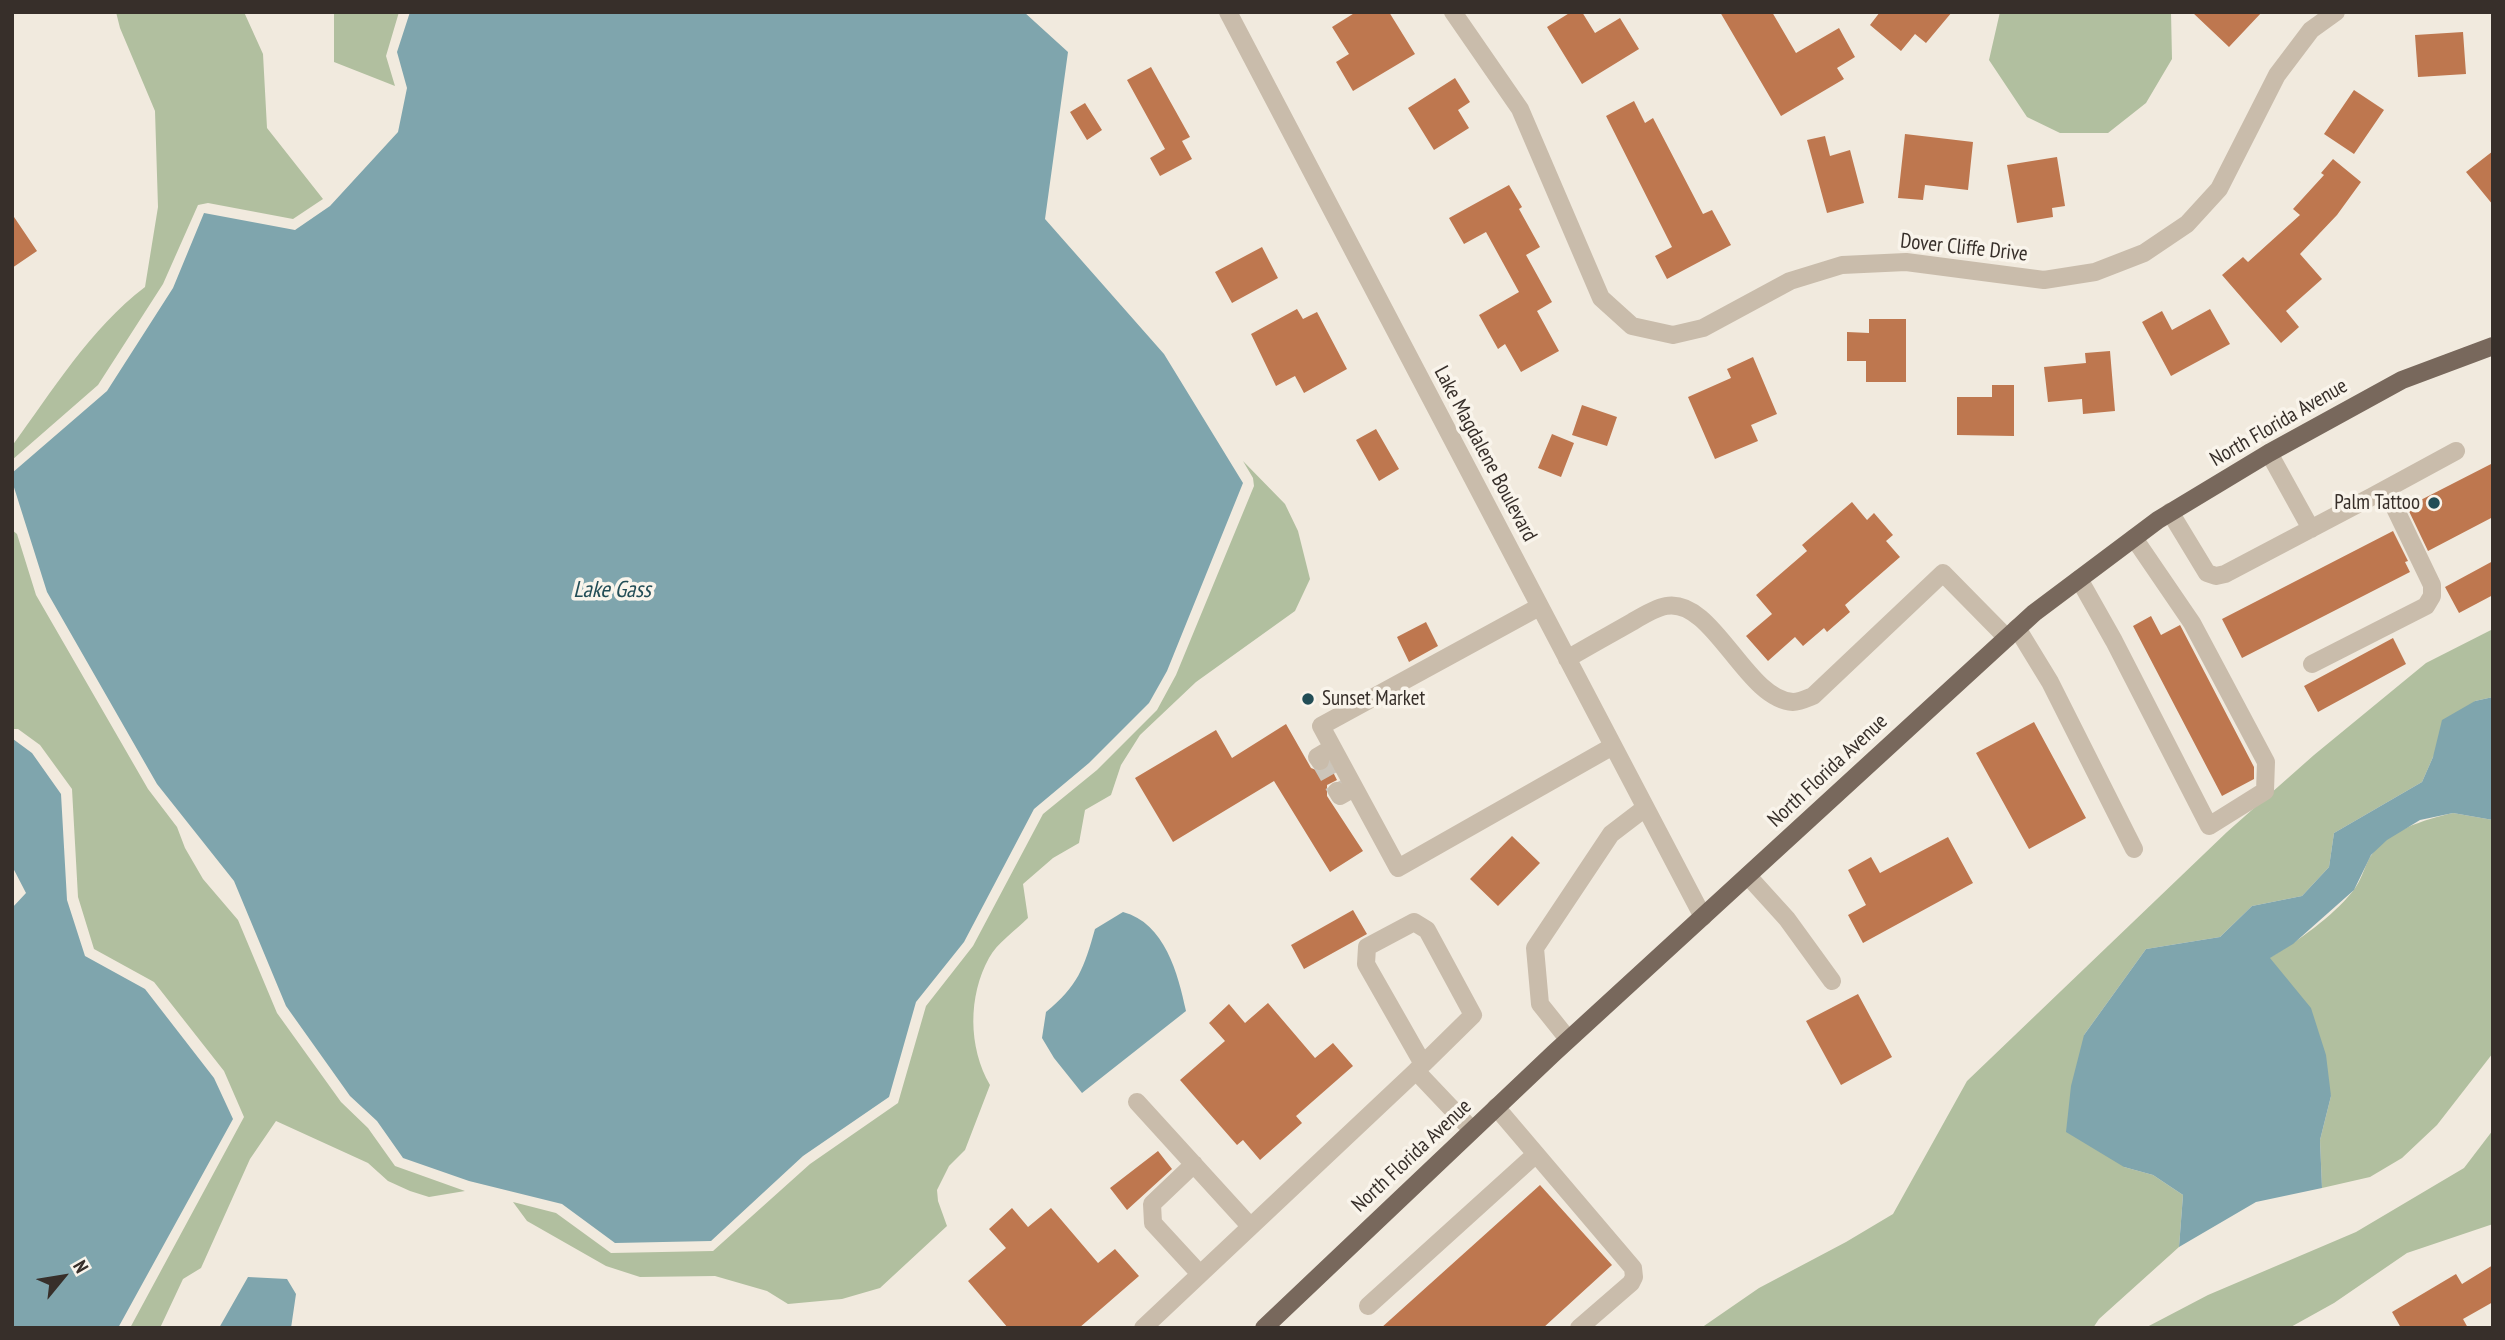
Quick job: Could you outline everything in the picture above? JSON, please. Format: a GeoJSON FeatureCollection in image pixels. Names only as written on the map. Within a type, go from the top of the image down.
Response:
{"type":"FeatureCollection","features":[{"type":"Feature","properties":{"kind":"main road","name":"North Florida Avenue"},"geometry":{"type":"LineString","coordinates":[[1264,1328],[1569,1039],[2012,633],[2079,579],[2170,512],[2269,453],[2402,380],[2493,346]]}},
{"type":"Feature","properties":{"kind":"street","name":"Lake Magdalene Boulevard"},"geometry":{"type":"LineString","coordinates":[[1228,12],[1703,917]]}},
{"type":"Feature","properties":{"kind":"street","name":"Dover Cliffe Drive"},"geometry":{"type":"LineString","coordinates":[[1453,12],[1520,109],[1601,298],[1632,326],[1673,335],[1703,328],[1790,281],[1842,265],[1906,262],[2044,280],[2095,272],[2144,253],[2187,224],[2219,189],[2277,75],[2311,30],[2336,12]]}},
{"type":"Feature","properties":{"kind":"street"},"geometry":{"type":"LineString","coordinates":[[2170,512],[2207,573],[2225,575],[2456,450]]}},
{"type":"Feature","properties":{"kind":"street"},"geometry":{"type":"LineString","coordinates":[[2269,453],[2311,529]]}},
{"type":"Feature","properties":{"kind":"street"},"geometry":{"type":"LineString","coordinates":[[2312,664],[2426,606],[2432,596],[2432,585],[2392,504],[2375,495]]}},
{"type":"Feature","properties":{"kind":"street"},"geometry":{"type":"LineString","coordinates":[[2079,579],[2209,825],[2265,791],[2266,762],[2192,623],[2134,538]]}},
{"type":"Feature","properties":{"kind":"street"},"geometry":{"type":"LineString","coordinates":[[1567,659],[1666,605],[1687,607],[1705,623],[1762,687],[1777,697],[1794,702],[1814,696],[1943,573],[2012,633],[2050,682],[2134,849]]}},
{"type":"Feature","properties":{"kind":"street"},"geometry":{"type":"LineString","coordinates":[[1539,607],[1321,726],[1326,754],[1398,868],[1613,746]]}},
{"type":"Feature","properties":{"kind":"street"},"geometry":{"type":"LineString","coordinates":[[1569,1039],[1540,1004],[1535,948],[1611,834],[1645,808]]}},
{"type":"Feature","properties":{"kind":"street"},"geometry":{"type":"LineString","coordinates":[[1748,876],[1787,919],[1832,981]]}},
{"type":"Feature","properties":{"kind":"street"},"geometry":{"type":"LineString","coordinates":[[1143,1328],[1419,1068],[1473,1016],[1427,930],[1414,922],[1367,947],[1366,964],[1419,1068],[1472,1130]]}},
{"type":"Feature","properties":{"kind":"street"},"geometry":{"type":"LineString","coordinates":[[1137,1102],[1250,1226]]}},
{"type":"Feature","properties":{"kind":"street"},"geometry":{"type":"LineString","coordinates":[[1496,1107],[1633,1268],[1631,1283],[1580,1328]]}},
{"type":"Feature","properties":{"kind":"street"},"geometry":{"type":"LineString","coordinates":[[1368,1306],[1536,1154]]}},
{"type":"Feature","properties":{"kind":"street"},"geometry":{"type":"LineString","coordinates":[[1194,1164],[1152,1204],[1153,1223],[1200,1274]]}},
{"type":"Feature","properties":{"kind":"green space"},"geometry":{"type":"Polygon","coordinates":[[[116,12],[244,12],[263,54],[267,128],[323,199],[293,219],[208,203],[198,205],[163,284],[98,385],[12,460],[12,446],[73,361],[107,322],[145,287],[158,207],[155,111],[120,28],[116,12]]]}},
{"type":"Feature","properties":{"kind":"green space"},"geometry":{"type":"Polygon","coordinates":[[[334,12],[399,12],[386,56],[395,86],[334,62],[334,12]]]}},
{"type":"Feature","properties":{"kind":"green space"},"geometry":{"type":"Polygon","coordinates":[[[2000,12],[2171,12],[2172,59],[2146,103],[2108,133],[2060,133],[2027,117],[1989,60],[2000,12]]]}},
{"type":"Feature","properties":{"kind":"green space"},"geometry":{"type":"Polygon","coordinates":[[[1243,461],[1285,504],[1298,531],[1310,579],[1295,611],[1196,682],[1140,735],[1121,765],[1111,795],[1085,810],[1079,843],[1053,858],[1023,884],[1028,918],[992,952],[977,989],[974,1038],[990,1085],[965,1150],[949,1166],[937,1190],[947,1226],[880,1288],[842,1299],[788,1304],[767,1291],[715,1276],[640,1277],[606,1266],[527,1221],[513,1202],[556,1213],[611,1253],[713,1251],[810,1164],[898,1103],[926,1006],[973,946],[1043,814],[1097,770],[1157,710],[1176,675],[1254,486],[1253,478],[1243,461]]]}},
{"type":"Feature","properties":{"kind":"green space"},"geometry":{"type":"Polygon","coordinates":[[[12,530],[17,534],[36,595],[148,789],[177,827],[185,848],[203,879],[238,920],[277,1013],[341,1102],[368,1128],[395,1166],[465,1191],[429,1197],[410,1191],[388,1181],[368,1163],[276,1121],[250,1159],[201,1268],[183,1279],[160,1328],[130,1328],[244,1117],[224,1071],[154,982],[94,949],[78,897],[72,789],[40,745],[18,729],[12,729],[12,530]]]}},
{"type":"Feature","properties":{"kind":"green space"},"geometry":{"type":"Polygon","coordinates":[[[2493,629],[2493,697],[2475,701],[2433,757],[2422,782],[2334,833],[2329,867],[2302,896],[2252,906],[2220,937],[2146,949],[2084,1035],[2124,1167],[2153,1175],[2183,1195],[2179,1247],[2099,1319],[2093,1328],[1701,1328],[1759,1288],[1893,1214],[1967,1081],[2227,832],[2314,755],[2426,663],[2493,629]]]}},
{"type":"Feature","properties":{"kind":"green space"},"geometry":{"type":"Polygon","coordinates":[[[2453,813],[2493,820],[2493,1053],[2437,1125],[2402,1158],[2370,1177],[2322,1188],[2320,1140],[2331,1096],[2269,958],[2314,928],[2345,901],[2358,883],[2370,857],[2386,840],[2418,823],[2453,813]]]}},
{"type":"Feature","properties":{"kind":"green space"},"geometry":{"type":"Polygon","coordinates":[[[2493,1130],[2493,1224],[2407,1253],[2334,1303],[2289,1328],[2145,1328],[2208,1295],[2356,1232],[2464,1168],[2493,1130]]]}},
{"type":"Feature","properties":{"kind":"water","name":"Lake Gass"},"geometry":{"type":"Polygon","coordinates":[[[410,12],[1024,12],[1068,52],[1045,219],[1164,354],[1243,483],[1167,671],[1149,703],[1089,763],[1034,809],[964,942],[916,1002],[889,1097],[803,1156],[711,1241],[615,1243],[562,1204],[469,1181],[403,1158],[377,1121],[350,1096],[286,1006],[234,881],[157,784],[47,592],[12,481],[12,473],[107,391],[173,288],[204,213],[295,230],[330,206],[398,132],[407,88],[397,52],[410,12]]]}},
{"type":"Feature","properties":{"kind":"water"},"geometry":{"type":"Polygon","coordinates":[[[2493,697],[2493,820],[2453,813],[2420,820],[2387,840],[2371,855],[2354,890],[2293,944],[2270,958],[2311,1008],[2326,1055],[2331,1096],[2320,1140],[2322,1188],[2256,1202],[2179,1247],[2183,1195],[2153,1175],[2124,1167],[2066,1132],[2071,1086],[2084,1035],[2146,949],[2220,937],[2252,906],[2302,896],[2329,867],[2334,833],[2422,782],[2433,757],[2442,720],[2475,701],[2493,697]]]}},
{"type":"Feature","properties":{"kind":"water"},"geometry":{"type":"Polygon","coordinates":[[[13,739],[32,753],[61,794],[67,900],[85,956],[145,989],[214,1078],[233,1119],[118,1328],[12,1328],[12,908],[26,893],[12,866],[13,739]]]}},
{"type":"Feature","properties":{"kind":"water"},"geometry":{"type":"Polygon","coordinates":[[[1123,912],[1137,918],[1159,938],[1174,966],[1186,1011],[1082,1093],[1042,1038],[1046,1012],[1073,985],[1095,929],[1123,912]]]}},
{"type":"Feature","properties":{"kind":"water"},"geometry":{"type":"Polygon","coordinates":[[[248,1277],[287,1279],[296,1294],[291,1328],[219,1328],[248,1277]]]}},
{"type":"Feature","properties":{"kind":"building"},"geometry":{"type":"Polygon","coordinates":[[[1356,12],[1389,12],[1415,54],[1353,91],[1336,62],[1349,54],[1332,27],[1356,12]]]}},
{"type":"Feature","properties":{"kind":"building"},"geometry":{"type":"Polygon","coordinates":[[[1571,12],[1582,12],[1595,33],[1620,18],[1639,49],[1582,84],[1547,27],[1571,12]]]}},
{"type":"Feature","properties":{"kind":"building"},"geometry":{"type":"Polygon","coordinates":[[[1720,12],[1772,12],[1796,53],[1839,28],[1855,57],[1837,68],[1844,79],[1781,116],[1720,12]]]}},
{"type":"Feature","properties":{"kind":"building"},"geometry":{"type":"Polygon","coordinates":[[[1880,12],[1952,12],[1926,43],[1915,34],[1901,51],[1870,25],[1880,12]]]}},
{"type":"Feature","properties":{"kind":"building"},"geometry":{"type":"Polygon","coordinates":[[[2192,12],[2262,12],[2229,47],[2192,12]]]}},
{"type":"Feature","properties":{"kind":"building"},"geometry":{"type":"Polygon","coordinates":[[[2463,32],[2466,74],[2418,77],[2415,35],[2463,32]]]}},
{"type":"Feature","properties":{"kind":"building"},"geometry":{"type":"Polygon","coordinates":[[[1151,67],[1190,137],[1182,141],[1192,159],[1160,176],[1150,158],[1165,149],[1127,80],[1151,67]]]}},
{"type":"Feature","properties":{"kind":"building"},"geometry":{"type":"Polygon","coordinates":[[[1455,78],[1470,102],[1458,110],[1469,128],[1434,150],[1408,108],[1455,78]]]}},
{"type":"Feature","properties":{"kind":"building"},"geometry":{"type":"Polygon","coordinates":[[[2354,90],[2384,110],[2354,154],[2324,134],[2354,90]]]}},
{"type":"Feature","properties":{"kind":"building"},"geometry":{"type":"Polygon","coordinates":[[[1634,101],[1645,123],[1653,118],[1703,214],[1712,210],[1731,245],[1667,279],[1655,256],[1672,247],[1606,116],[1634,101]]]}},
{"type":"Feature","properties":{"kind":"building"},"geometry":{"type":"Polygon","coordinates":[[[1085,103],[1102,130],[1087,140],[1070,112],[1085,103]]]}},
{"type":"Feature","properties":{"kind":"building"},"geometry":{"type":"Polygon","coordinates":[[[1905,134],[1973,142],[1968,190],[1925,185],[1923,200],[1898,198],[1905,134]]]}},
{"type":"Feature","properties":{"kind":"building"},"geometry":{"type":"Polygon","coordinates":[[[1825,136],[1830,156],[1850,150],[1864,203],[1827,213],[1807,140],[1825,136]]]}},
{"type":"Feature","properties":{"kind":"building"},"geometry":{"type":"Polygon","coordinates":[[[2493,151],[2493,205],[2466,172],[2493,151]]]}},
{"type":"Feature","properties":{"kind":"building"},"geometry":{"type":"Polygon","coordinates":[[[2057,157],[2065,206],[2052,208],[2053,217],[2017,223],[2007,165],[2057,157]]]}},
{"type":"Feature","properties":{"kind":"building"},"geometry":{"type":"Polygon","coordinates":[[[2333,159],[2361,182],[2337,215],[2300,254],[2322,279],[2286,311],[2299,327],[2281,343],[2222,275],[2243,257],[2248,262],[2300,215],[2293,209],[2324,175],[2321,173],[2333,159]]]}},
{"type":"Feature","properties":{"kind":"building"},"geometry":{"type":"Polygon","coordinates":[[[1509,185],[1540,247],[1526,255],[1552,302],[1537,311],[1559,351],[1521,372],[1505,344],[1498,349],[1479,315],[1519,292],[1486,232],[1464,244],[1449,218],[1509,185]]]}},
{"type":"Feature","properties":{"kind":"building"},"geometry":{"type":"Polygon","coordinates":[[[12,214],[37,251],[12,268],[12,214]]]}},
{"type":"Feature","properties":{"kind":"building"},"geometry":{"type":"Polygon","coordinates":[[[1262,247],[1278,278],[1232,303],[1215,272],[1262,247]]]}},
{"type":"Feature","properties":{"kind":"building"},"geometry":{"type":"Polygon","coordinates":[[[1297,309],[1303,319],[1317,312],[1347,369],[1304,393],[1295,376],[1276,386],[1251,334],[1297,309]]]}},
{"type":"Feature","properties":{"kind":"building"},"geometry":{"type":"Polygon","coordinates":[[[2210,309],[2230,344],[2171,376],[2142,322],[2162,311],[2172,330],[2210,309]]]}},
{"type":"Feature","properties":{"kind":"building"},"geometry":{"type":"Polygon","coordinates":[[[1869,319],[1906,319],[1906,382],[1866,382],[1866,361],[1847,361],[1847,332],[1869,333],[1869,319]]]}},
{"type":"Feature","properties":{"kind":"building"},"geometry":{"type":"Polygon","coordinates":[[[2110,351],[2115,411],[2083,414],[2082,399],[2048,402],[2044,367],[2086,363],[2085,353],[2110,351]]]}},
{"type":"Feature","properties":{"kind":"building"},"geometry":{"type":"Polygon","coordinates":[[[1753,357],[1777,414],[1751,425],[1758,441],[1715,459],[1688,397],[1731,378],[1727,369],[1753,357]]]}},
{"type":"Feature","properties":{"kind":"building"},"geometry":{"type":"Polygon","coordinates":[[[1992,385],[2014,385],[2014,436],[1957,435],[1957,397],[1992,397],[1992,385]]]}},
{"type":"Feature","properties":{"kind":"building"},"geometry":{"type":"Polygon","coordinates":[[[1582,405],[1617,417],[1607,446],[1572,435],[1582,405]]]}},
{"type":"Feature","properties":{"kind":"building"},"geometry":{"type":"Polygon","coordinates":[[[1376,429],[1399,469],[1379,481],[1356,440],[1376,429]]]}},
{"type":"Feature","properties":{"kind":"building"},"geometry":{"type":"Polygon","coordinates":[[[1552,434],[1574,443],[1561,477],[1538,468],[1552,434]]]}},
{"type":"Feature","properties":{"kind":"building"},"geometry":{"type":"Polygon","coordinates":[[[2493,463],[2493,517],[2428,551],[2407,507],[2493,463]]]}},
{"type":"Feature","properties":{"kind":"building"},"geometry":{"type":"Polygon","coordinates":[[[1852,502],[1867,520],[1874,513],[1893,535],[1886,541],[1900,557],[1845,605],[1850,612],[1827,632],[1824,628],[1803,646],[1795,637],[1768,661],[1746,636],[1772,614],[1756,595],[1807,551],[1802,545],[1852,502]]]}},
{"type":"Feature","properties":{"kind":"building"},"geometry":{"type":"Polygon","coordinates":[[[2393,531],[2408,561],[2405,562],[2410,572],[2242,658],[2222,619],[2393,531]]]}},
{"type":"Feature","properties":{"kind":"building"},"geometry":{"type":"Polygon","coordinates":[[[2493,561],[2493,595],[2459,613],[2445,587],[2493,561]]]}},
{"type":"Feature","properties":{"kind":"building"},"geometry":{"type":"Polygon","coordinates":[[[2151,616],[2161,635],[2180,625],[2254,767],[2254,779],[2222,796],[2133,626],[2151,616]]]}},
{"type":"Feature","properties":{"kind":"building"},"geometry":{"type":"Polygon","coordinates":[[[1426,622],[1438,646],[1409,662],[1397,637],[1426,622]]]}},
{"type":"Feature","properties":{"kind":"building"},"geometry":{"type":"Polygon","coordinates":[[[2393,638],[2406,664],[2318,712],[2304,686],[2393,638]]]}},
{"type":"Feature","properties":{"kind":"building"},"geometry":{"type":"Polygon","coordinates":[[[2034,722],[2086,818],[2029,849],[1976,753],[2034,722]]]}},
{"type":"Feature","properties":{"kind":"building"},"geometry":{"type":"Polygon","coordinates":[[[1286,724],[1311,768],[1321,772],[1330,766],[1337,780],[1327,785],[1327,796],[1363,851],[1330,872],[1274,781],[1173,842],[1135,778],[1216,730],[1232,758],[1286,724]]]}},
{"type":"Feature","properties":{"kind":"building"},"geometry":{"type":"Polygon","coordinates":[[[1512,836],[1540,863],[1498,906],[1470,879],[1512,836]]]}},
{"type":"Feature","properties":{"kind":"building"},"geometry":{"type":"Polygon","coordinates":[[[1948,837],[1973,883],[1863,943],[1848,915],[1866,905],[1848,870],[1871,857],[1880,873],[1948,837]]]}},
{"type":"Feature","properties":{"kind":"building"},"geometry":{"type":"Polygon","coordinates":[[[1353,910],[1367,934],[1304,969],[1291,945],[1353,910]]]}},
{"type":"Feature","properties":{"kind":"building"},"geometry":{"type":"Polygon","coordinates":[[[1858,994],[1892,1057],[1841,1085],[1806,1021],[1858,994]]]}},
{"type":"Feature","properties":{"kind":"building"},"geometry":{"type":"Polygon","coordinates":[[[1268,1003],[1315,1058],[1333,1043],[1353,1066],[1296,1116],[1302,1123],[1260,1160],[1243,1140],[1237,1145],[1180,1080],[1225,1041],[1209,1023],[1229,1004],[1245,1023],[1268,1003]]]}},
{"type":"Feature","properties":{"kind":"building"},"geometry":{"type":"Polygon","coordinates":[[[1158,1151],[1172,1169],[1127,1210],[1110,1188],[1158,1151]]]}},
{"type":"Feature","properties":{"kind":"building"},"geometry":{"type":"Polygon","coordinates":[[[1540,1185],[1612,1265],[1543,1328],[1381,1328],[1540,1185]]]}},
{"type":"Feature","properties":{"kind":"building"},"geometry":{"type":"Polygon","coordinates":[[[1012,1208],[1028,1227],[1051,1208],[1098,1263],[1115,1249],[1139,1276],[1079,1328],[1008,1328],[968,1281],[1006,1248],[989,1229],[1012,1208]]]}},
{"type":"Feature","properties":{"kind":"building"},"geometry":{"type":"Polygon","coordinates":[[[2493,1265],[2493,1302],[2463,1319],[2468,1328],[2401,1328],[2392,1312],[2456,1274],[2462,1284],[2493,1265]]]}},
{"type":"Feature","properties":{"kind":"tunnel"},"geometry":{"type":"LineString","coordinates":[[1320,761],[1337,791]]}},
{"type":"Feature","properties":{"kind":"place","name":"Palm Tattoo"},"geometry":{"type":"Point","coordinates":[2434,503]}},
{"type":"Feature","properties":{"kind":"place","name":"Sunset Market"},"geometry":{"type":"Point","coordinates":[1308,699]}}]}
